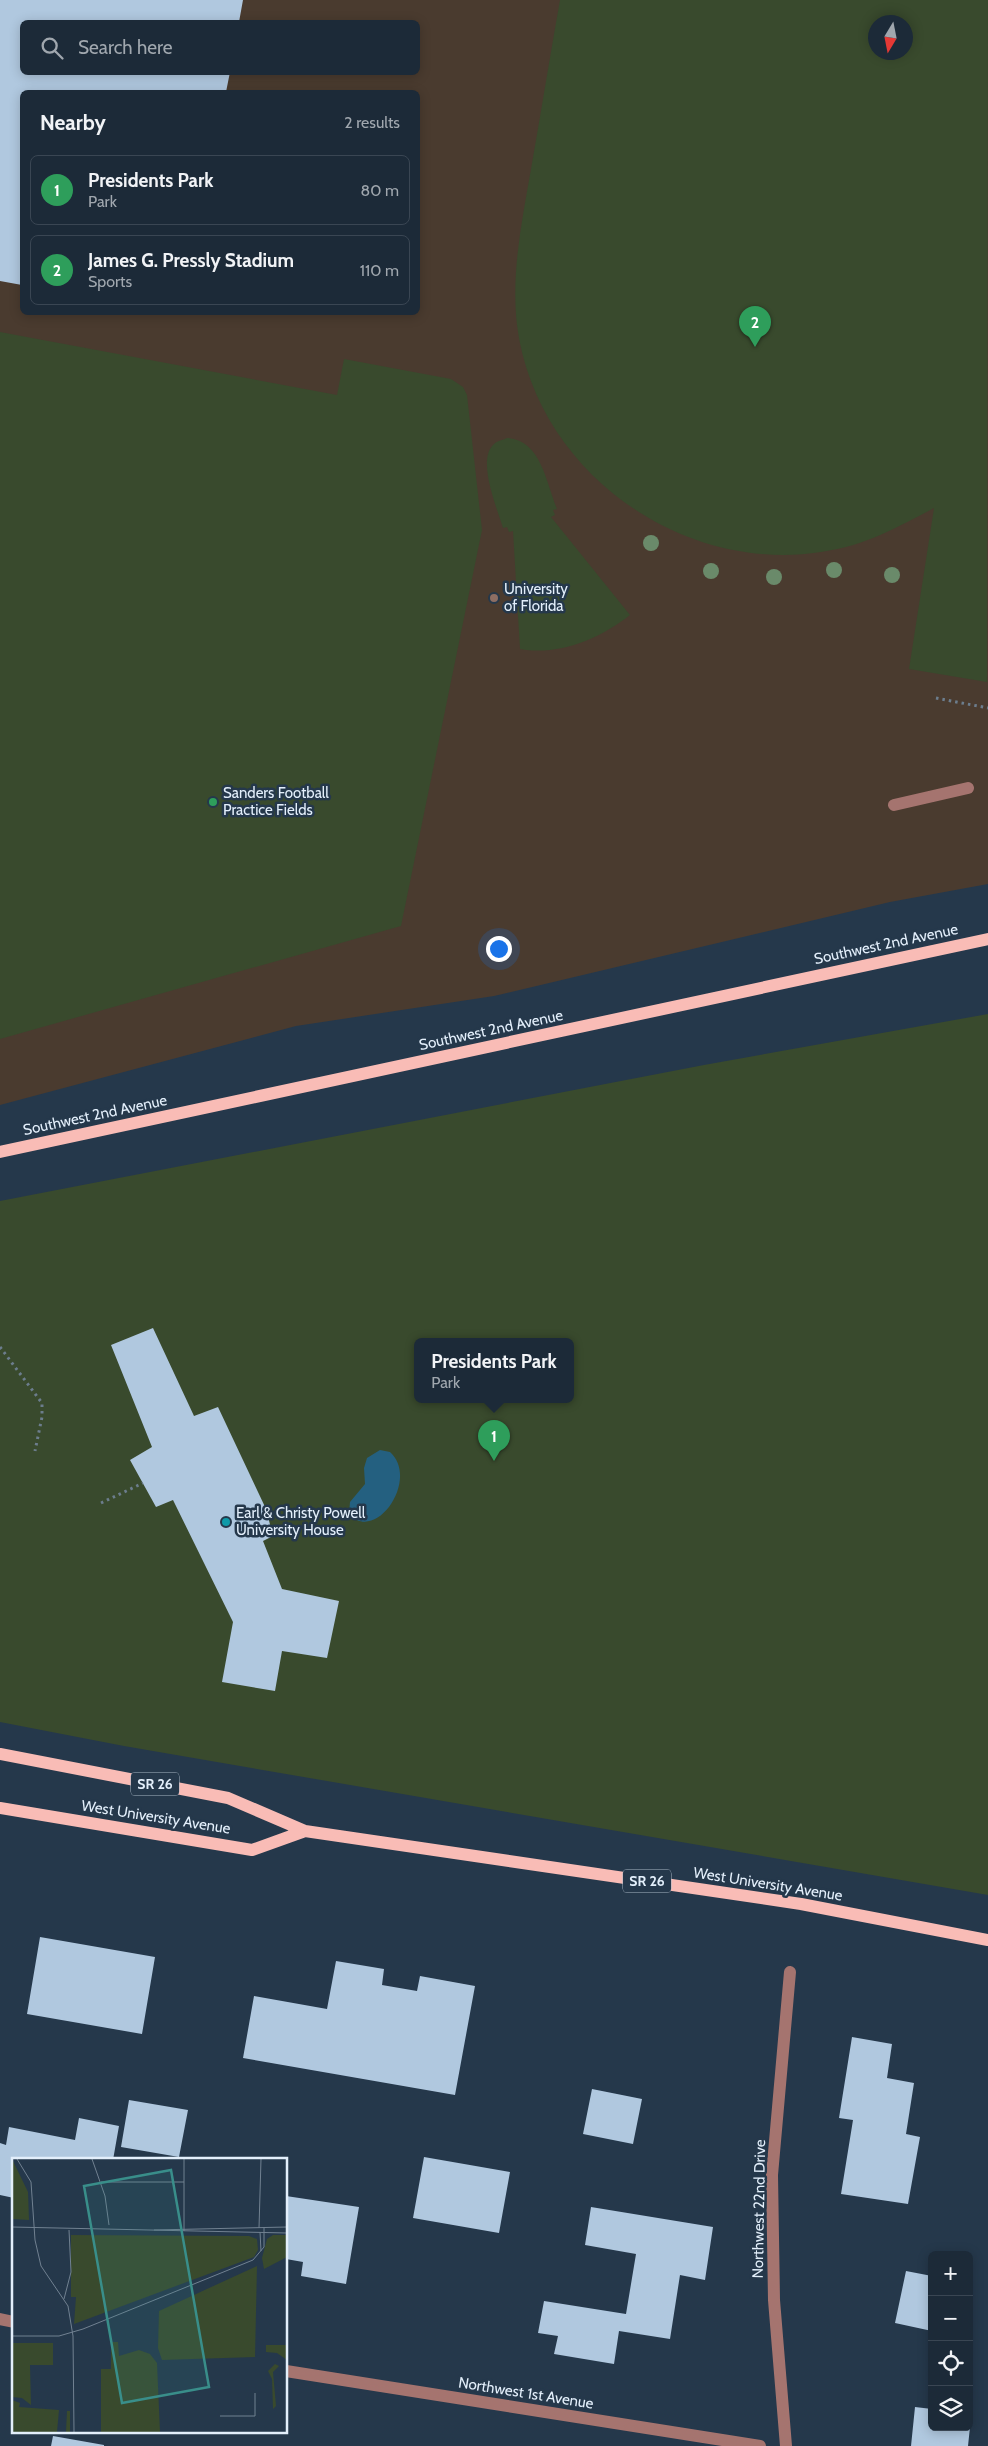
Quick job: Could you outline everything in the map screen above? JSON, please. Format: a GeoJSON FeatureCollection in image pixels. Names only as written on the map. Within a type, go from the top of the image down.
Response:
{"type":"FeatureCollection","features":[{"type":"Feature","properties":{"kind":"main road","name":"Southwest 2nd Avenue"},"geometry":{"type":"LineString","coordinates":[[0,1152],[988,939]]}},
{"type":"Feature","properties":{"kind":"main road","name":"West University Avenue"},"geometry":{"type":"LineString","coordinates":[[0,1754],[228,1798],[305,1831],[801,1904],[988,1940]]}},
{"type":"Feature","properties":{"kind":"main road","name":"West University Avenue"},"geometry":{"type":"LineString","coordinates":[[0,1808],[252,1850],[305,1831]]}},
{"type":"Feature","properties":{"kind":"street"},"geometry":{"type":"LineString","coordinates":[[894,805],[968,788]]}},
{"type":"Feature","properties":{"kind":"street","name":"Northwest 22nd Drive"},"geometry":{"type":"LineString","coordinates":[[786,2446],[774,2300],[772,2174],[790,1972]]}},
{"type":"Feature","properties":{"kind":"street","name":"Northwest 1st Avenue"},"geometry":{"type":"LineString","coordinates":[[288,2372],[760,2446]]}},
{"type":"Feature","properties":{"kind":"path"},"geometry":{"type":"LineString","coordinates":[[936,698],[988,708]]}},
{"type":"Feature","properties":{"kind":"path"},"geometry":{"type":"LineString","coordinates":[[0,1346],[42,1403],[42,1417],[34,1451]]}},
{"type":"Feature","properties":{"kind":"path"},"geometry":{"type":"LineString","coordinates":[[101,1503],[143,1483]]}},
{"type":"Feature","properties":{"kind":"shaded area","name":"University of Florida"},"geometry":{"type":"Polygon","coordinates":[[[0,0],[988,0],[988,884],[890,902],[494,996],[296,1026],[0,1105],[0,0]]]}},
{"type":"Feature","properties":{"kind":"green space"},"geometry":{"type":"Polygon","coordinates":[[[560,0],[988,0],[987,682],[909,669],[934,508],[893,529],[852,545],[821,552],[768,554],[716,546],[667,528],[622,501],[584,466],[552,424],[529,377],[517,325],[515,286],[521,227],[560,0]]]}},
{"type":"Feature","properties":{"kind":"green space","name":"Sanders Football Practice Fields"},"geometry":{"type":"Polygon","coordinates":[[[0,332],[337,395],[344,359],[451,379],[463,387],[467,395],[482,530],[401,926],[0,1039],[0,332]]]}},
{"type":"Feature","properties":{"kind":"green space"},"geometry":{"type":"Polygon","coordinates":[[[507,438],[528,446],[535,454],[541,464],[557,509],[553,510],[555,515],[551,517],[630,615],[606,631],[578,644],[549,650],[534,651],[520,649],[513,531],[509,532],[507,527],[503,528],[490,485],[487,462],[489,452],[494,444],[507,438]]]}},
{"type":"Feature","properties":{"kind":"green space"},"geometry":{"type":"Polygon","coordinates":[[[988,1014],[988,1895],[124,1746],[0,1722],[0,1201],[704,1065],[988,1014]]]}},
{"type":"Feature","properties":{"kind":"water"},"geometry":{"type":"Polygon","coordinates":[[[380,1450],[390,1452],[398,1464],[400,1477],[397,1491],[391,1504],[382,1515],[371,1521],[360,1521],[349,1514],[350,1502],[365,1484],[364,1468],[367,1458],[380,1450]]]}},
{"type":"Feature","properties":{"kind":"building"},"geometry":{"type":"Polygon","coordinates":[[[0,0],[243,0],[239,20],[20,20],[20,75],[229,75],[226,90],[20,90],[20,285],[0,281],[0,0]]]}},
{"type":"Feature","properties":{"kind":"building","name":"Earl & Christy Powell University House"},"geometry":{"type":"Polygon","coordinates":[[[153,1328],[194,1416],[218,1407],[266,1509],[273,1536],[263,1541],[282,1589],[339,1601],[327,1658],[282,1651],[275,1691],[222,1682],[233,1622],[173,1500],[156,1507],[130,1460],[152,1447],[111,1345],[153,1328]]]}},
{"type":"Feature","properties":{"kind":"building"},"geometry":{"type":"Polygon","coordinates":[[[40,1937],[155,1957],[142,2034],[27,2014],[40,1937]]]}},
{"type":"Feature","properties":{"kind":"building"},"geometry":{"type":"Polygon","coordinates":[[[336,1961],[384,1969],[382,1985],[417,1991],[420,1976],[475,1986],[455,2095],[243,2058],[254,1996],[327,2009],[336,1961]]]}},
{"type":"Feature","properties":{"kind":"building"},"geometry":{"type":"Polygon","coordinates":[[[852,2037],[892,2044],[887,2078],[914,2083],[906,2134],[920,2137],[908,2204],[841,2194],[853,2120],[839,2118],[852,2037]]]}},
{"type":"Feature","properties":{"kind":"building"},"geometry":{"type":"Polygon","coordinates":[[[592,2089],[642,2099],[633,2144],[583,2134],[592,2089]]]}},
{"type":"Feature","properties":{"kind":"building"},"geometry":{"type":"Polygon","coordinates":[[[129,2100],[188,2110],[179,2157],[121,2147],[129,2100]]]}},
{"type":"Feature","properties":{"kind":"building"},"geometry":{"type":"Polygon","coordinates":[[[79,2118],[119,2126],[113,2158],[12,2158],[12,2198],[0,2195],[0,2143],[6,2145],[9,2127],[75,2140],[79,2118]]]}},
{"type":"Feature","properties":{"kind":"building"},"geometry":{"type":"Polygon","coordinates":[[[424,2157],[510,2172],[499,2233],[413,2218],[424,2157]]]}},
{"type":"Feature","properties":{"kind":"building"},"geometry":{"type":"Polygon","coordinates":[[[288,2196],[359,2207],[346,2284],[301,2276],[303,2262],[288,2259],[288,2196]]]}},
{"type":"Feature","properties":{"kind":"building"},"geometry":{"type":"Polygon","coordinates":[[[591,2207],[713,2227],[705,2280],[680,2275],[670,2339],[619,2331],[614,2364],[554,2354],[558,2336],[538,2333],[544,2301],[626,2314],[636,2254],[585,2245],[591,2207]]]}},
{"type":"Feature","properties":{"kind":"building"},"geometry":{"type":"Polygon","coordinates":[[[906,2271],[928,2275],[928,2330],[895,2323],[906,2271]]]}},
{"type":"Feature","properties":{"kind":"building"},"geometry":{"type":"Polygon","coordinates":[[[915,2407],[928,2409],[928,2431],[970,2431],[968,2446],[911,2446],[915,2407]]]}},
{"type":"Feature","properties":{"kind":"building"},"geometry":{"type":"Polygon","coordinates":[[[53,2436],[104,2445],[104,2446],[51,2446],[53,2436]]]}},
{"type":"Feature","properties":{"kind":"place","name":"James G. Pressly Stadium"},"geometry":{"type":"Point","coordinates":[755,347]}},
{"type":"Feature","properties":{"kind":"place","name":"University of Florida"},"geometry":{"type":"Point","coordinates":[494,598]}},
{"type":"Feature","properties":{"kind":"place","name":"Sanders Football Practice Fields"},"geometry":{"type":"Point","coordinates":[213,802]}},
{"type":"Feature","properties":{"kind":"place","name":"Presidents Park"},"geometry":{"type":"Point","coordinates":[494,1461]}},
{"type":"Feature","properties":{"kind":"place","name":"Earl & Christy Powell University House"},"geometry":{"type":"Point","coordinates":[226,1522]}}]}
